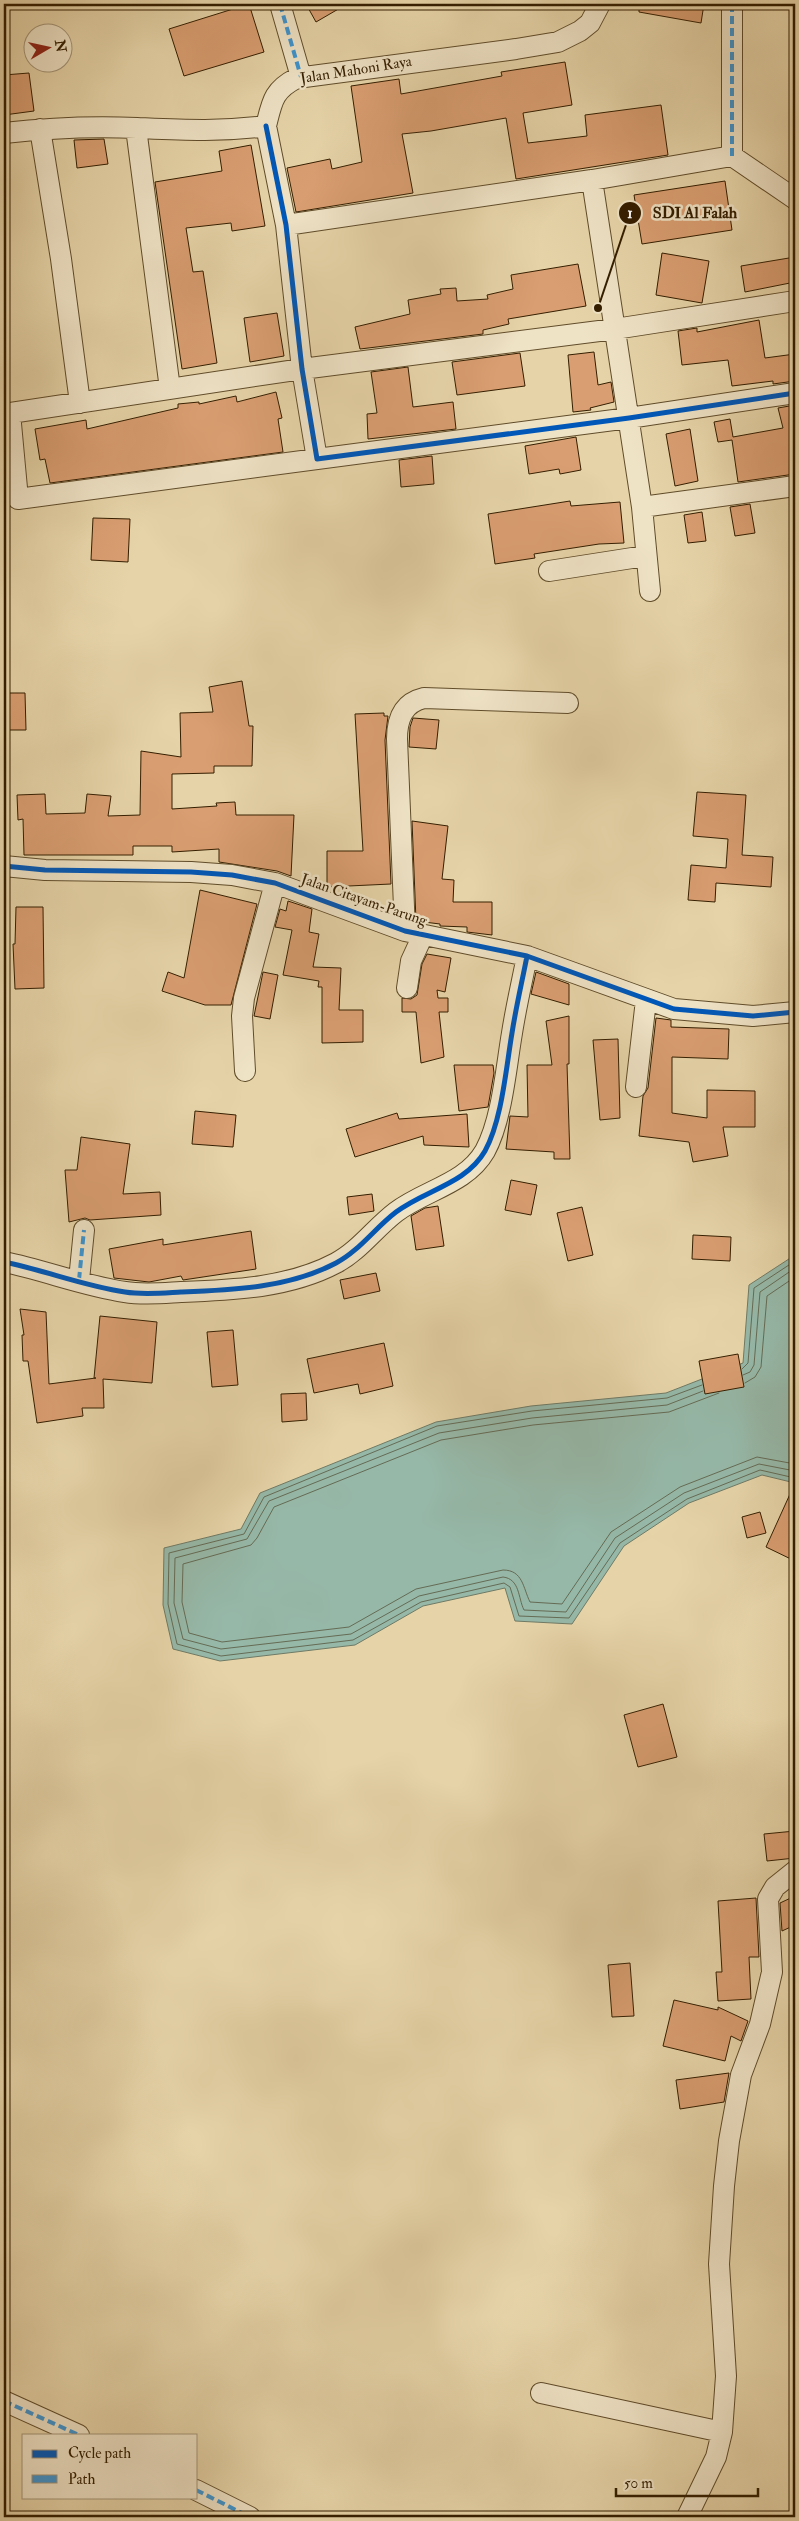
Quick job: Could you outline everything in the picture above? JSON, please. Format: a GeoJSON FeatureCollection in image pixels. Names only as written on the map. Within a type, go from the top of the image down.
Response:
{"type":"FeatureCollection","features":[{"type":"Feature","properties":{"kind":"street"},"geometry":{"type":"LineString","coordinates":[[280,4],[302,77]]}},
{"type":"Feature","properties":{"kind":"street","name":"Jalan Mahoni Raya"},"geometry":{"type":"LineString","coordinates":[[266,126],[273,98],[278,91],[287,83],[302,77],[558,42],[580,31],[590,23],[600,4]]}},
{"type":"Feature","properties":{"kind":"street"},"geometry":{"type":"LineString","coordinates":[[732,4],[732,156]]}},
{"type":"Feature","properties":{"kind":"street"},"geometry":{"type":"LineString","coordinates":[[4,134],[40,129],[136,128],[227,131],[266,126],[286,225],[302,369],[317,459]]}},
{"type":"Feature","properties":{"kind":"street"},"geometry":{"type":"LineString","coordinates":[[136,128],[170,389]]}},
{"type":"Feature","properties":{"kind":"street"},"geometry":{"type":"LineString","coordinates":[[40,129],[61,259],[80,403]]}},
{"type":"Feature","properties":{"kind":"street"},"geometry":{"type":"LineString","coordinates":[[286,225],[592,180],[732,156],[795,199]]}},
{"type":"Feature","properties":{"kind":"street"},"geometry":{"type":"LineString","coordinates":[[592,180],[630,418],[642,507],[645,556],[650,591]]}},
{"type":"Feature","properties":{"kind":"street"},"geometry":{"type":"LineString","coordinates":[[795,301],[615,328],[302,369],[7,413],[11,500],[630,418],[795,393]]}},
{"type":"Feature","properties":{"kind":"street"},"geometry":{"type":"LineString","coordinates":[[642,507],[795,486]]}},
{"type":"Feature","properties":{"kind":"street"},"geometry":{"type":"LineString","coordinates":[[549,571],[645,556]]}},
{"type":"Feature","properties":{"kind":"street"},"geometry":{"type":"LineString","coordinates":[[408,988],[414,933],[397,739],[397,725],[406,707],[414,700],[424,698],[568,703]]}},
{"type":"Feature","properties":{"kind":"street","name":"Jalan Citayam-Parung"},"geometry":{"type":"LineString","coordinates":[[4,866],[45,870],[191,872],[232,875],[275,883],[414,933],[527,956],[587,976],[646,1000],[674,1009],[752,1016],[795,1012]]}},
{"type":"Feature","properties":{"kind":"street"},"geometry":{"type":"LineString","coordinates":[[244,1071],[242,1016],[244,998],[275,883]]}},
{"type":"Feature","properties":{"kind":"street"},"geometry":{"type":"LineString","coordinates":[[4,1262],[128,1293],[155,1293],[248,1288],[298,1279],[348,1256],[396,1212],[421,1196],[467,1172],[477,1163],[486,1149],[500,1105],[527,956]]}},
{"type":"Feature","properties":{"kind":"street"},"geometry":{"type":"LineString","coordinates":[[636,1087],[646,1000]]}},
{"type":"Feature","properties":{"kind":"street"},"geometry":{"type":"LineString","coordinates":[[80,1280],[84,1230]]}},
{"type":"Feature","properties":{"kind":"street"},"geometry":{"type":"LineString","coordinates":[[687,2517],[716,2456],[722,2432],[726,2376],[719,2264],[728,2141],[741,2075],[760,2024],[772,1972],[768,1899],[775,1887],[795,1871]]}},
{"type":"Feature","properties":{"kind":"street"},"geometry":{"type":"LineString","coordinates":[[541,2392],[722,2432]]}},
{"type":"Feature","properties":{"kind":"street"},"geometry":{"type":"LineString","coordinates":[[4,2401],[77,2434]]}},
{"type":"Feature","properties":{"kind":"street"},"geometry":{"type":"LineString","coordinates":[[198,2491],[250,2517]]}},
{"type":"Feature","properties":{"kind":"water"},"geometry":{"type":"Polygon","coordinates":[[[795,1255],[795,1483],[762,1475],[689,1503],[624,1546],[572,1624],[515,1621],[505,1588],[423,1606],[355,1645],[220,1661],[173,1649],[163,1605],[164,1548],[241,1529],[260,1493],[436,1422],[531,1406],[666,1393],[743,1363],[749,1285],[795,1255]]]}},
{"type":"Feature","properties":{"kind":"building"},"geometry":{"type":"Polygon","coordinates":[[[249,4],[264,52],[184,76],[169,29],[249,4]]]}},
{"type":"Feature","properties":{"kind":"building"},"geometry":{"type":"Polygon","coordinates":[[[306,4],[347,4],[316,22],[306,4]]]}},
{"type":"Feature","properties":{"kind":"building"},"geometry":{"type":"Polygon","coordinates":[[[639,4],[704,4],[701,23],[639,12],[639,4]]]}},
{"type":"Feature","properties":{"kind":"building"},"geometry":{"type":"Polygon","coordinates":[[[565,62],[572,105],[523,113],[528,143],[587,136],[585,115],[661,105],[668,155],[516,179],[506,118],[402,134],[413,193],[296,212],[287,168],[330,159],[332,169],[362,162],[351,86],[399,79],[401,94],[502,76],[501,72],[565,62]]]}},
{"type":"Feature","properties":{"kind":"building"},"geometry":{"type":"Polygon","coordinates":[[[29,73],[34,111],[4,115],[4,75],[29,73]]]}},
{"type":"Feature","properties":{"kind":"building"},"geometry":{"type":"Polygon","coordinates":[[[104,139],[108,164],[77,168],[74,140],[104,139]]]}},
{"type":"Feature","properties":{"kind":"building"},"geometry":{"type":"Polygon","coordinates":[[[251,145],[265,226],[232,231],[231,223],[186,228],[193,272],[203,271],[217,363],[182,369],[155,182],[222,171],[219,151],[251,145]]]}},
{"type":"Feature","properties":{"kind":"building"},"geometry":{"type":"Polygon","coordinates":[[[725,181],[732,230],[642,244],[634,195],[725,181]]]}},
{"type":"Feature","properties":{"kind":"building"},"geometry":{"type":"Polygon","coordinates":[[[662,253],[709,261],[702,303],[656,295],[662,253]]]}},
{"type":"Feature","properties":{"kind":"building"},"geometry":{"type":"Polygon","coordinates":[[[795,257],[795,282],[745,292],[741,266],[795,257]]]}},
{"type":"Feature","properties":{"kind":"building"},"geometry":{"type":"Polygon","coordinates":[[[578,264],[586,306],[508,319],[509,324],[483,330],[483,334],[360,349],[355,327],[410,314],[408,300],[441,294],[440,289],[456,288],[457,301],[488,299],[487,295],[513,289],[511,275],[578,264]]]}},
{"type":"Feature","properties":{"kind":"building"},"geometry":{"type":"Polygon","coordinates":[[[277,313],[284,356],[250,362],[244,318],[277,313]]]}},
{"type":"Feature","properties":{"kind":"building"},"geometry":{"type":"Polygon","coordinates":[[[759,320],[765,358],[795,354],[795,381],[773,384],[773,381],[732,386],[728,360],[682,365],[678,331],[697,328],[697,332],[759,320]]]}},
{"type":"Feature","properties":{"kind":"building"},"geometry":{"type":"Polygon","coordinates":[[[594,352],[598,385],[611,382],[614,402],[590,408],[591,410],[573,412],[568,355],[594,352]]]}},
{"type":"Feature","properties":{"kind":"building"},"geometry":{"type":"Polygon","coordinates":[[[520,353],[525,386],[457,395],[452,362],[520,353]]]}},
{"type":"Feature","properties":{"kind":"building"},"geometry":{"type":"Polygon","coordinates":[[[408,367],[413,407],[453,402],[456,429],[368,439],[367,414],[377,413],[371,372],[408,367]]]}},
{"type":"Feature","properties":{"kind":"building"},"geometry":{"type":"Polygon","coordinates":[[[276,392],[282,418],[278,419],[283,452],[50,483],[45,459],[40,460],[35,429],[86,420],[87,429],[178,408],[178,404],[199,402],[199,404],[236,396],[237,402],[276,392]]]}},
{"type":"Feature","properties":{"kind":"building"},"geometry":{"type":"Polygon","coordinates":[[[795,405],[795,474],[738,482],[732,440],[718,442],[714,422],[730,419],[733,437],[783,428],[778,408],[795,405]]]}},
{"type":"Feature","properties":{"kind":"building"},"geometry":{"type":"Polygon","coordinates":[[[690,429],[698,481],[675,486],[666,434],[690,429]]]}},
{"type":"Feature","properties":{"kind":"building"},"geometry":{"type":"Polygon","coordinates":[[[576,437],[581,470],[560,474],[559,469],[529,474],[525,446],[576,437]]]}},
{"type":"Feature","properties":{"kind":"building"},"geometry":{"type":"Polygon","coordinates":[[[432,456],[434,484],[401,487],[399,460],[432,456]]]}},
{"type":"Feature","properties":{"kind":"building"},"geometry":{"type":"Polygon","coordinates":[[[570,501],[571,506],[620,502],[624,543],[599,544],[534,554],[535,558],[495,564],[488,514],[570,501]]]}},
{"type":"Feature","properties":{"kind":"building"},"geometry":{"type":"Polygon","coordinates":[[[750,504],[755,533],[735,536],[730,507],[750,504]]]}},
{"type":"Feature","properties":{"kind":"building"},"geometry":{"type":"Polygon","coordinates":[[[702,512],[706,541],[688,543],[684,515],[702,512]]]}},
{"type":"Feature","properties":{"kind":"building"},"geometry":{"type":"Polygon","coordinates":[[[93,518],[130,519],[128,562],[91,560],[93,518]]]}},
{"type":"Feature","properties":{"kind":"building"},"geometry":{"type":"Polygon","coordinates":[[[242,681],[249,726],[253,726],[252,766],[214,766],[214,773],[172,774],[172,809],[217,806],[216,803],[235,802],[236,815],[294,815],[291,876],[277,871],[219,862],[219,849],[172,852],[172,846],[133,846],[133,855],[24,855],[23,819],[18,820],[17,795],[45,794],[46,814],[85,813],[87,794],[111,796],[108,816],[140,815],[141,751],[181,757],[180,713],[213,712],[209,687],[242,681]]]}},
{"type":"Feature","properties":{"kind":"building"},"geometry":{"type":"Polygon","coordinates":[[[4,693],[25,693],[26,730],[4,730],[4,693]]]}},
{"type":"Feature","properties":{"kind":"building"},"geometry":{"type":"Polygon","coordinates":[[[384,713],[384,716],[388,716],[385,740],[391,884],[327,887],[327,851],[363,851],[355,714],[384,713]]]}},
{"type":"Feature","properties":{"kind":"building"},"geometry":{"type":"Polygon","coordinates":[[[413,718],[439,720],[436,749],[409,747],[410,727],[413,718]]]}},
{"type":"Feature","properties":{"kind":"building"},"geometry":{"type":"Polygon","coordinates":[[[697,792],[746,795],[742,855],[773,857],[771,887],[716,883],[715,902],[688,900],[691,865],[726,868],[728,839],[693,836],[697,792]]]}},
{"type":"Feature","properties":{"kind":"building"},"geometry":{"type":"Polygon","coordinates":[[[412,821],[448,826],[442,879],[454,880],[453,902],[492,902],[492,935],[467,932],[467,927],[440,926],[440,924],[416,921],[412,821]]]}},
{"type":"Feature","properties":{"kind":"building"},"geometry":{"type":"Polygon","coordinates":[[[200,890],[257,904],[231,1005],[205,1005],[162,991],[168,972],[184,978],[200,890]]]}},
{"type":"Feature","properties":{"kind":"building"},"geometry":{"type":"Polygon","coordinates":[[[288,901],[312,909],[309,932],[319,934],[313,967],[341,968],[339,1010],[363,1010],[363,1042],[322,1043],[322,987],[318,987],[319,981],[283,975],[292,930],[275,927],[280,909],[286,911],[288,901]]]}},
{"type":"Feature","properties":{"kind":"building"},"geometry":{"type":"Polygon","coordinates":[[[16,907],[43,907],[44,988],[15,989],[13,944],[15,944],[16,907]]]}},
{"type":"Feature","properties":{"kind":"building"},"geometry":{"type":"Polygon","coordinates":[[[427,954],[451,958],[445,992],[437,990],[438,998],[448,998],[448,1012],[439,1012],[444,1057],[421,1063],[416,1012],[402,1012],[402,998],[411,999],[417,995],[422,964],[427,954]]]}},
{"type":"Feature","properties":{"kind":"building"},"geometry":{"type":"Polygon","coordinates":[[[263,972],[278,975],[270,1019],[254,1016],[263,972]]]}},
{"type":"Feature","properties":{"kind":"building"},"geometry":{"type":"Polygon","coordinates":[[[536,972],[569,984],[569,1005],[531,994],[536,972]]]}},
{"type":"Feature","properties":{"kind":"building"},"geometry":{"type":"Polygon","coordinates":[[[569,1016],[569,1064],[567,1064],[570,1159],[554,1159],[554,1152],[506,1149],[510,1116],[528,1117],[527,1065],[552,1065],[546,1021],[569,1016]]]}},
{"type":"Feature","properties":{"kind":"building"},"geometry":{"type":"Polygon","coordinates":[[[656,1018],[671,1020],[671,1027],[729,1029],[728,1059],[672,1057],[672,1113],[707,1118],[707,1090],[755,1091],[755,1127],[723,1127],[728,1156],[693,1162],[689,1142],[639,1136],[643,1096],[648,1088],[656,1018]]]}},
{"type":"Feature","properties":{"kind":"building"},"geometry":{"type":"Polygon","coordinates":[[[618,1039],[620,1118],[600,1120],[593,1040],[618,1039]]]}},
{"type":"Feature","properties":{"kind":"building"},"geometry":{"type":"Polygon","coordinates":[[[454,1065],[493,1065],[494,1073],[488,1107],[459,1111],[454,1065]]]}},
{"type":"Feature","properties":{"kind":"building"},"geometry":{"type":"Polygon","coordinates":[[[195,1111],[236,1115],[233,1147],[192,1144],[195,1111]]]}},
{"type":"Feature","properties":{"kind":"building"},"geometry":{"type":"Polygon","coordinates":[[[397,1113],[399,1119],[467,1114],[469,1147],[424,1145],[423,1136],[355,1157],[346,1129],[397,1113]]]}},
{"type":"Feature","properties":{"kind":"building"},"geometry":{"type":"Polygon","coordinates":[[[81,1137],[130,1144],[123,1194],[160,1192],[161,1215],[90,1220],[85,1218],[69,1222],[65,1170],[77,1170],[81,1137]]]}},
{"type":"Feature","properties":{"kind":"building"},"geometry":{"type":"Polygon","coordinates":[[[511,1180],[537,1185],[531,1215],[505,1210],[511,1180]]]}},
{"type":"Feature","properties":{"kind":"building"},"geometry":{"type":"Polygon","coordinates":[[[372,1194],[374,1211],[349,1215],[347,1197],[372,1194]]]}},
{"type":"Feature","properties":{"kind":"building"},"geometry":{"type":"Polygon","coordinates":[[[438,1206],[444,1246],[416,1250],[411,1216],[425,1208],[438,1206]]]}},
{"type":"Feature","properties":{"kind":"building"},"geometry":{"type":"Polygon","coordinates":[[[582,1207],[593,1255],[568,1261],[557,1213],[582,1207]]]}},
{"type":"Feature","properties":{"kind":"building"},"geometry":{"type":"Polygon","coordinates":[[[251,1231],[256,1269],[183,1280],[181,1276],[149,1282],[114,1278],[109,1249],[163,1239],[163,1245],[251,1231]]]}},
{"type":"Feature","properties":{"kind":"building"},"geometry":{"type":"Polygon","coordinates":[[[693,1235],[731,1237],[730,1261],[692,1259],[693,1235]]]}},
{"type":"Feature","properties":{"kind":"building"},"geometry":{"type":"Polygon","coordinates":[[[376,1273],[380,1291],[344,1299],[340,1280],[376,1273]]]}},
{"type":"Feature","properties":{"kind":"building"},"geometry":{"type":"Polygon","coordinates":[[[20,1309],[46,1312],[49,1384],[96,1378],[94,1378],[100,1316],[157,1322],[152,1383],[103,1379],[104,1408],[82,1408],[83,1416],[37,1423],[28,1361],[23,1361],[22,1335],[24,1335],[20,1309]]]}},
{"type":"Feature","properties":{"kind":"building"},"geometry":{"type":"Polygon","coordinates":[[[233,1330],[238,1385],[212,1387],[207,1332],[233,1330]]]}},
{"type":"Feature","properties":{"kind":"building"},"geometry":{"type":"Polygon","coordinates":[[[384,1343],[393,1386],[360,1394],[358,1384],[314,1393],[307,1359],[384,1343]]]}},
{"type":"Feature","properties":{"kind":"building"},"geometry":{"type":"Polygon","coordinates":[[[738,1354],[744,1387],[705,1394],[699,1361],[738,1354]]]}},
{"type":"Feature","properties":{"kind":"building"},"geometry":{"type":"Polygon","coordinates":[[[306,1393],[307,1420],[282,1422],[281,1394],[306,1393]]]}},
{"type":"Feature","properties":{"kind":"building"},"geometry":{"type":"Polygon","coordinates":[[[795,1483],[795,1561],[766,1547],[795,1483]]]}},
{"type":"Feature","properties":{"kind":"building"},"geometry":{"type":"Polygon","coordinates":[[[760,1512],[766,1533],[747,1538],[742,1517],[760,1512]]]}},
{"type":"Feature","properties":{"kind":"building"},"geometry":{"type":"Polygon","coordinates":[[[663,1704],[677,1757],[638,1767],[624,1715],[663,1704]]]}},
{"type":"Feature","properties":{"kind":"building"},"geometry":{"type":"Polygon","coordinates":[[[795,1831],[795,1858],[767,1861],[764,1834],[795,1831]]]}},
{"type":"Feature","properties":{"kind":"building"},"geometry":{"type":"Polygon","coordinates":[[[795,1896],[795,1925],[782,1931],[780,1903],[795,1896]]]}},
{"type":"Feature","properties":{"kind":"building"},"geometry":{"type":"Polygon","coordinates":[[[756,1898],[759,1957],[749,1957],[751,1999],[718,2001],[716,1972],[722,1972],[718,1901],[756,1898]]]}},
{"type":"Feature","properties":{"kind":"building"},"geometry":{"type":"Polygon","coordinates":[[[630,1963],[634,2016],[612,2017],[608,1965],[630,1963]]]}},
{"type":"Feature","properties":{"kind":"building"},"geometry":{"type":"Polygon","coordinates":[[[674,2000],[718,2010],[718,2007],[748,2021],[741,2041],[731,2036],[725,2061],[663,2046],[674,2000]]]}},
{"type":"Feature","properties":{"kind":"building"},"geometry":{"type":"Polygon","coordinates":[[[729,2073],[724,2102],[680,2109],[676,2080],[729,2073]]]}},
{"type":"Feature","properties":{"kind":"marked path"},"geometry":{"type":"LineString","coordinates":[[280,4],[301,77]]}},
{"type":"Feature","properties":{"kind":"marked path"},"geometry":{"type":"LineString","coordinates":[[732,4],[732,156]]}},
{"type":"Feature","properties":{"kind":"marked path"},"geometry":{"type":"LineString","coordinates":[[79,1280],[84,1230]]}},
{"type":"Feature","properties":{"kind":"marked path"},"geometry":{"type":"LineString","coordinates":[[4,2401],[77,2434]]}},
{"type":"Feature","properties":{"kind":"marked path"},"geometry":{"type":"LineString","coordinates":[[198,2491],[250,2517]]}},
{"type":"Feature","properties":{"kind":"cycle path"},"geometry":{"type":"LineString","coordinates":[[266,126],[286,225],[302,369],[317,459],[629,418],[795,393]]}},
{"type":"Feature","properties":{"kind":"cycle path"},"geometry":{"type":"LineString","coordinates":[[4,866],[45,870],[191,872],[232,875],[275,883],[405,931],[527,956],[674,1009],[753,1016],[795,1012]]}},
{"type":"Feature","properties":{"kind":"cycle path"},"geometry":{"type":"LineString","coordinates":[[4,1262],[110,1289],[146,1294],[241,1289],[280,1283],[299,1278],[336,1263],[360,1246],[388,1218],[407,1204],[444,1186],[467,1171],[485,1151],[496,1124],[527,956]]}},
{"type":"Feature","properties":{"kind":"place","name":"SDI Al Falah"},"geometry":{"type":"Point","coordinates":[598,308]}}]}
